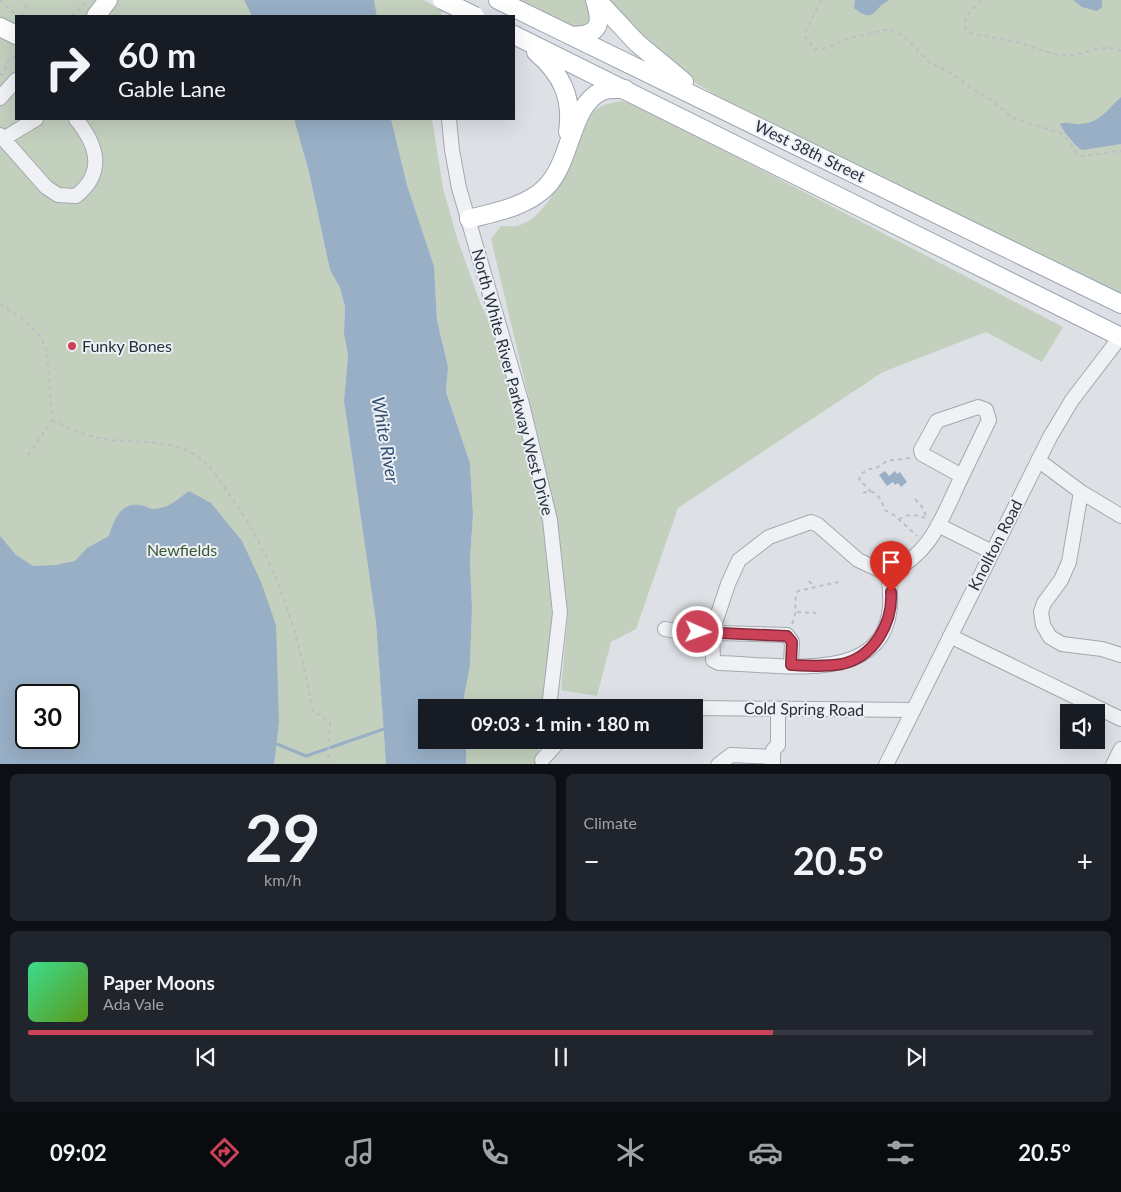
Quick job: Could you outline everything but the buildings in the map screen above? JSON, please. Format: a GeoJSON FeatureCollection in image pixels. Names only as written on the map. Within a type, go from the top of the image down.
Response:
{"type":"FeatureCollection","features":[{"type":"Feature","properties":{"kind":"main road"},"geometry":{"type":"LineString","coordinates":[[97,15],[108,0]]}},
{"type":"Feature","properties":{"kind":"main road"},"geometry":{"type":"LineString","coordinates":[[442,0],[473,15]]}},
{"type":"Feature","properties":{"kind":"main road","name":"West 38th Street"},"geometry":{"type":"LineString","coordinates":[[498,0],[1121,304]]}},
{"type":"Feature","properties":{"kind":"main road"},"geometry":{"type":"LineString","coordinates":[[572,36],[589,33],[598,25],[600,14],[596,0]]}},
{"type":"Feature","properties":{"kind":"main road"},"geometry":{"type":"LineString","coordinates":[[596,0],[627,33],[666,68],[742,118]]}},
{"type":"Feature","properties":{"kind":"main road"},"geometry":{"type":"LineString","coordinates":[[0,27],[15,34]]}},
{"type":"Feature","properties":{"kind":"main road"},"geometry":{"type":"LineString","coordinates":[[516,36],[549,64],[566,90],[570,116],[559,168]]}},
{"type":"Feature","properties":{"kind":"main road","name":"West 38th Street"},"geometry":{"type":"LineString","coordinates":[[516,36],[1121,336]]}},
{"type":"Feature","properties":{"kind":"main road"},"geometry":{"type":"LineString","coordinates":[[469,220],[528,200],[546,187],[559,168],[571,142],[578,119],[590,99],[604,90],[626,89]]}},
{"type":"Feature","properties":{"kind":"street"},"geometry":{"type":"LineString","coordinates":[[450,15],[451,0]]}},
{"type":"Feature","properties":{"kind":"street"},"geometry":{"type":"LineString","coordinates":[[0,98],[15,81]]}},
{"type":"Feature","properties":{"kind":"street"},"geometry":{"type":"LineString","coordinates":[[34,120],[2,137],[46,187],[58,195],[76,196],[89,184],[95,173],[94,149],[88,134],[77,120]]}},
{"type":"Feature","properties":{"kind":"street","name":"North White River Parkway West Drive"},"geometry":{"type":"LineString","coordinates":[[449,120],[457,178],[536,457],[550,520],[560,613],[550,699]]}},
{"type":"Feature","properties":{"kind":"street","name":"Knollton Road"},"geometry":{"type":"LineString","coordinates":[[886,764],[1038,460],[1069,404],[1121,336]]}},
{"type":"Feature","properties":{"kind":"street"},"geometry":{"type":"LineString","coordinates":[[888,574],[912,561],[927,544],[938,525],[962,476],[989,420],[986,410],[975,408],[937,421],[921,450],[922,454],[962,476]]}},
{"type":"Feature","properties":{"kind":"street"},"geometry":{"type":"LineString","coordinates":[[1038,460],[1081,492],[1121,516]]}},
{"type":"Feature","properties":{"kind":"street"},"geometry":{"type":"LineString","coordinates":[[1081,492],[1069,562],[1061,580],[1044,603],[1041,612],[1043,625],[1050,637],[1062,644],[1102,649],[1121,656]]}},
{"type":"Feature","properties":{"kind":"street"},"geometry":{"type":"LineString","coordinates":[[805,523],[818,525],[858,560],[888,574],[891,596],[888,618],[880,636],[870,648],[858,657],[843,664],[825,666],[716,662],[711,656],[712,632],[728,584],[742,557],[769,537],[805,523]]}},
{"type":"Feature","properties":{"kind":"street"},"geometry":{"type":"LineString","coordinates":[[938,525],[992,552]]}},
{"type":"Feature","properties":{"kind":"street"},"geometry":{"type":"LineString","coordinates":[[665,629],[787,636],[792,642],[791,665]]}},
{"type":"Feature","properties":{"kind":"street"},"geometry":{"type":"LineString","coordinates":[[950,636],[1121,719]]}},
{"type":"Feature","properties":{"kind":"street","name":"Cold Spring Road"},"geometry":{"type":"LineString","coordinates":[[703,708],[913,710]]}},
{"type":"Feature","properties":{"kind":"street"},"geometry":{"type":"LineString","coordinates":[[718,764],[731,755],[773,757],[778,745],[775,709]]}},
{"type":"Feature","properties":{"kind":"street"},"geometry":{"type":"LineString","coordinates":[[1113,764],[1121,748]]}},
{"type":"Feature","properties":{"kind":"street"},"geometry":{"type":"LineString","coordinates":[[542,762],[544,749]]}},
{"type":"Feature","properties":{"kind":"street"},"geometry":{"type":"LineString","coordinates":[[542,762],[553,749]]}},
{"type":"Feature","properties":{"kind":"path"},"geometry":{"type":"LineString","coordinates":[[0,0],[16,15]]}},
{"type":"Feature","properties":{"kind":"path"},"geometry":{"type":"LineString","coordinates":[[72,15],[89,0]]}},
{"type":"Feature","properties":{"kind":"path"},"geometry":{"type":"LineString","coordinates":[[821,0],[804,34],[815,49],[827,48],[845,39],[890,29],[906,38],[929,62],[952,74],[991,100],[1012,118],[1060,133],[1077,153],[1082,156],[1121,151]]}},
{"type":"Feature","properties":{"kind":"path"},"geometry":{"type":"LineString","coordinates":[[981,0],[966,17],[964,26],[967,32],[1069,56],[1104,46],[1121,51]]}},
{"type":"Feature","properties":{"kind":"path"},"geometry":{"type":"LineString","coordinates":[[22,15],[27,4]]}},
{"type":"Feature","properties":{"kind":"path"},"geometry":{"type":"LineString","coordinates":[[0,74],[3,75],[6,71],[8,60],[15,57]]}},
{"type":"Feature","properties":{"kind":"path"},"geometry":{"type":"LineString","coordinates":[[0,304],[23,320],[40,336],[47,351],[52,420],[26,458]]}},
{"type":"Feature","properties":{"kind":"path"},"geometry":{"type":"LineString","coordinates":[[52,420],[77,432],[103,439],[164,444],[187,450],[208,463],[265,551],[285,598],[301,648],[313,711],[330,722],[328,764]]}},
{"type":"Feature","properties":{"kind":"path"},"geometry":{"type":"LineString","coordinates":[[922,454],[887,461],[875,469],[865,470],[859,479],[880,498],[885,510],[894,515],[927,544]]}},
{"type":"Feature","properties":{"kind":"path"},"geometry":{"type":"LineString","coordinates":[[863,493],[872,492]]}},
{"type":"Feature","properties":{"kind":"path"},"geometry":{"type":"LineString","coordinates":[[915,499],[926,513],[926,518]]}},
{"type":"Feature","properties":{"kind":"path"},"geometry":{"type":"LineString","coordinates":[[891,518],[894,515]]}},
{"type":"Feature","properties":{"kind":"path"},"geometry":{"type":"LineString","coordinates":[[899,520],[902,517],[916,515],[938,525]]}},
{"type":"Feature","properties":{"kind":"path"},"geometry":{"type":"LineString","coordinates":[[809,581],[815,588]]}},
{"type":"Feature","properties":{"kind":"path"},"geometry":{"type":"LineString","coordinates":[[787,636],[797,612],[795,597],[798,591],[838,582]]}},
{"type":"Feature","properties":{"kind":"path"},"geometry":{"type":"LineString","coordinates":[[797,612],[816,613]]}},
{"type":"Feature","properties":{"kind":"green space","name":"Newfields"},"geometry":{"type":"Polygon","coordinates":[[[0,0],[244,0],[252,15],[15,15],[15,120],[294,120],[309,172],[330,270],[340,288],[345,307],[344,334],[348,355],[344,401],[376,622],[386,764],[0,764],[0,0]]]}},
{"type":"Feature","properties":{"kind":"green space"},"geometry":{"type":"Polygon","coordinates":[[[374,0],[423,0],[441,9],[442,15],[377,15],[374,0]]]}},
{"type":"Feature","properties":{"kind":"green space"},"geometry":{"type":"Polygon","coordinates":[[[517,0],[588,0],[591,24],[577,29],[517,0]]]}},
{"type":"Feature","properties":{"kind":"green space"},"geometry":{"type":"Polygon","coordinates":[[[604,0],[1121,0],[1121,294],[790,135],[718,97],[680,73],[604,0]]]}},
{"type":"Feature","properties":{"kind":"green space"},"geometry":{"type":"Polygon","coordinates":[[[622,101],[641,107],[1063,327],[1042,362],[986,332],[883,372],[678,508],[636,629],[611,642],[597,696],[561,690],[568,613],[548,479],[491,239],[501,226],[520,225],[532,219],[543,208],[560,181],[583,122],[600,107],[622,101]]]}},
{"type":"Feature","properties":{"kind":"green space"},"geometry":{"type":"Polygon","coordinates":[[[391,120],[432,120],[443,188],[457,238],[481,305],[493,327],[537,490],[547,537],[556,612],[546,699],[464,699],[470,666],[472,608],[470,560],[473,514],[470,463],[446,392],[448,367],[437,320],[434,266],[407,185],[391,120]]]}},
{"type":"Feature","properties":{"kind":"green space"},"geometry":{"type":"Polygon","coordinates":[[[466,749],[539,749],[537,764],[466,764],[466,749]]]}},
{"type":"Feature","properties":{"kind":"water"},"geometry":{"type":"Polygon","coordinates":[[[244,0],[374,0],[377,15],[252,15],[244,0]]]}},
{"type":"Feature","properties":{"kind":"water"},"geometry":{"type":"Polygon","coordinates":[[[855,0],[889,0],[870,15],[866,15],[854,8],[855,0]]]}},
{"type":"Feature","properties":{"kind":"water"},"geometry":{"type":"Polygon","coordinates":[[[1073,0],[1102,0],[1102,7],[1097,11],[1082,7],[1073,0]]]}},
{"type":"Feature","properties":{"kind":"water"},"geometry":{"type":"Polygon","coordinates":[[[1121,97],[1121,144],[1082,150],[1060,124],[1080,124],[1093,121],[1103,115],[1121,97]]]}},
{"type":"Feature","properties":{"kind":"water","name":"White River"},"geometry":{"type":"Polygon","coordinates":[[[294,120],[391,120],[407,185],[434,266],[437,320],[448,367],[446,392],[470,463],[473,514],[470,560],[472,608],[470,666],[464,699],[418,699],[418,749],[466,749],[466,764],[386,764],[376,622],[344,401],[348,355],[344,334],[345,307],[340,288],[330,270],[309,172],[294,120]]]}},
{"type":"Feature","properties":{"kind":"water"},"geometry":{"type":"Polygon","coordinates":[[[885,471],[889,476],[895,471],[897,474],[900,472],[907,482],[901,487],[898,483],[895,485],[893,482],[887,486],[879,475],[885,471]]]}},
{"type":"Feature","properties":{"kind":"water"},"geometry":{"type":"Polygon","coordinates":[[[189,491],[211,503],[242,541],[261,582],[276,625],[279,722],[274,764],[0,764],[0,536],[16,555],[33,566],[56,565],[75,561],[87,548],[109,536],[118,514],[127,507],[139,505],[152,509],[173,503],[189,491]]]}},
{"type":"Feature","properties":{"kind":"waterway"},"geometry":{"type":"LineString","coordinates":[[277,744],[306,756],[384,729]]}},
{"type":"Feature","properties":{"kind":"place","name":"Funky Bones"},"geometry":{"type":"Point","coordinates":[72,346]}},
{"type":"Feature","properties":{"kind":"route"},"geometry":{"type":"LineString","coordinates":[[698,632],[789,636],[792,642],[791,665],[832,666],[843,664],[856,659],[864,653],[880,636],[888,618],[891,592]]}}]}
